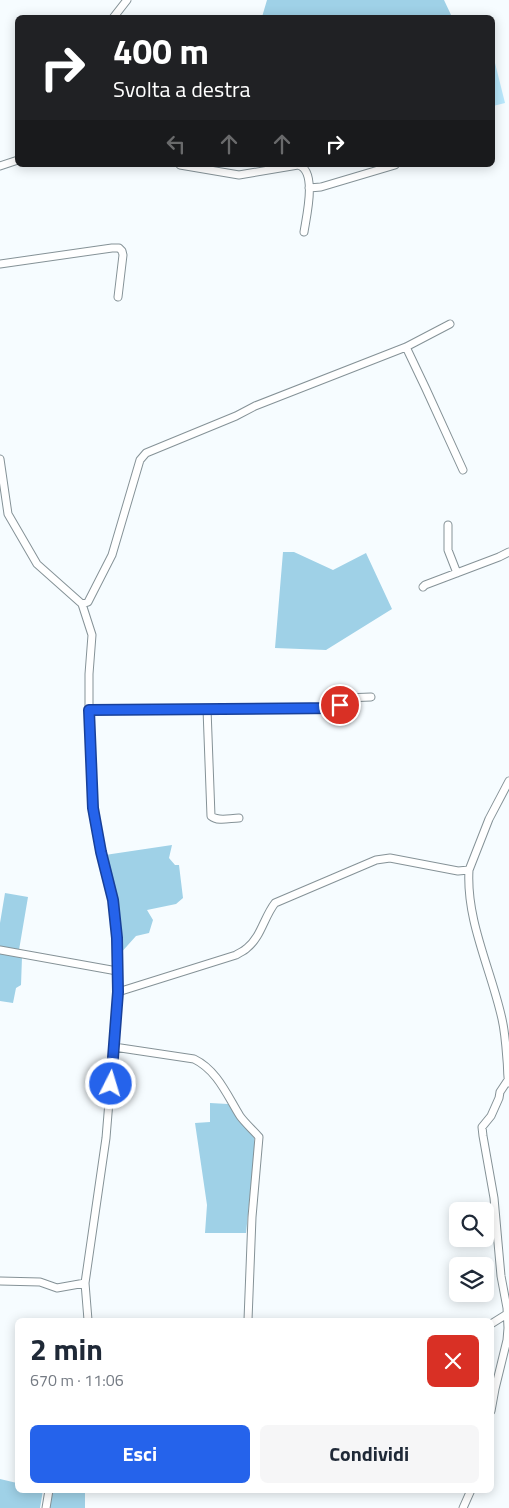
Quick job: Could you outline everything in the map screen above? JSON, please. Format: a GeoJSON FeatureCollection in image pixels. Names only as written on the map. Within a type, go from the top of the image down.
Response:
{"type":"FeatureCollection","features":[{"type":"Feature","properties":{"kind":"street"},"geometry":{"type":"LineString","coordinates":[[115,15],[126,0]]}},
{"type":"Feature","properties":{"kind":"street"},"geometry":{"type":"LineString","coordinates":[[0,166],[15,161]]}},
{"type":"Feature","properties":{"kind":"street"},"geometry":{"type":"LineString","coordinates":[[192,167],[239,175],[286,167]]}},
{"type":"Feature","properties":{"kind":"street"},"geometry":{"type":"LineString","coordinates":[[302,167],[305,169],[310,188],[304,232]]}},
{"type":"Feature","properties":{"kind":"street"},"geometry":{"type":"LineString","coordinates":[[310,188],[321,187],[388,167]]}},
{"type":"Feature","properties":{"kind":"street"},"geometry":{"type":"LineString","coordinates":[[0,264],[119,248],[123,255],[118,297]]}},
{"type":"Feature","properties":{"kind":"street"},"geometry":{"type":"LineString","coordinates":[[82,604],[88,602],[112,555],[140,460],[144,454],[255,406],[406,347],[450,324]]}},
{"type":"Feature","properties":{"kind":"street"},"geometry":{"type":"LineString","coordinates":[[406,347],[463,470]]}},
{"type":"Feature","properties":{"kind":"street"},"geometry":{"type":"LineString","coordinates":[[0,459],[8,514],[37,564],[82,604],[92,635],[89,710],[93,808],[101,852],[113,900],[117,938],[118,992],[106,1138],[85,1283],[88,1318]]}},
{"type":"Feature","properties":{"kind":"street"},"geometry":{"type":"LineString","coordinates":[[448,525],[448,550],[457,573]]}},
{"type":"Feature","properties":{"kind":"street"},"geometry":{"type":"LineString","coordinates":[[423,587],[499,558],[509,552]]}},
{"type":"Feature","properties":{"kind":"street"},"geometry":{"type":"LineString","coordinates":[[89,710],[339,708],[345,698],[371,697]]}},
{"type":"Feature","properties":{"kind":"street"},"geometry":{"type":"LineString","coordinates":[[207,709],[211,816],[215,819],[239,818]]}},
{"type":"Feature","properties":{"kind":"street"},"geometry":{"type":"LineString","coordinates":[[494,1398],[507,1340],[507,1314],[501,1276],[494,1198],[482,1128],[494,1110],[500,1092],[508,1082],[506,1039],[497,997],[476,930],[471,906],[469,870],[488,819],[509,781]]}},
{"type":"Feature","properties":{"kind":"street"},"geometry":{"type":"LineString","coordinates":[[118,992],[236,954],[255,939],[275,903],[367,864],[390,858],[458,871],[469,870]]}},
{"type":"Feature","properties":{"kind":"street"},"geometry":{"type":"LineString","coordinates":[[0,950],[117,971]]}},
{"type":"Feature","properties":{"kind":"street"},"geometry":{"type":"LineString","coordinates":[[114,1047],[194,1059],[203,1063],[211,1071],[241,1116],[259,1137],[252,1217],[248,1318]]}},
{"type":"Feature","properties":{"kind":"street"},"geometry":{"type":"LineString","coordinates":[[0,1281],[40,1282],[58,1288],[85,1283]]}},
{"type":"Feature","properties":{"kind":"street"},"geometry":{"type":"LineString","coordinates":[[494,1322],[507,1314]]}},
{"type":"Feature","properties":{"kind":"street"},"geometry":{"type":"LineString","coordinates":[[46,1508],[48,1493]]}},
{"type":"Feature","properties":{"kind":"street"},"geometry":{"type":"LineString","coordinates":[[463,1508],[470,1493]]}},
{"type":"Feature","properties":{"kind":"shaded area"},"geometry":{"type":"Polygon","coordinates":[[[267,0],[444,0],[451,15],[413,15],[263,15],[267,0]]]}},
{"type":"Feature","properties":{"kind":"shaded area"},"geometry":{"type":"Polygon","coordinates":[[[495,63],[505,103],[495,105],[495,63]]]}},
{"type":"Feature","properties":{"kind":"shaded area"},"geometry":{"type":"Polygon","coordinates":[[[283,552],[294,552],[333,570],[366,553],[392,609],[326,650],[275,648],[283,552]]]}},
{"type":"Feature","properties":{"kind":"shaded area"},"geometry":{"type":"Polygon","coordinates":[[[172,845],[169,858],[175,865],[179,865],[183,898],[176,904],[147,910],[153,920],[149,933],[136,936],[119,955],[105,855],[172,845]]]}},
{"type":"Feature","properties":{"kind":"shaded area"},"geometry":{"type":"Polygon","coordinates":[[[5,893],[28,897],[19,950],[22,957],[21,985],[16,988],[13,1003],[0,1001],[0,923],[5,893]]]}},
{"type":"Feature","properties":{"kind":"shaded area"},"geometry":{"type":"Polygon","coordinates":[[[210,1103],[228,1104],[254,1138],[255,1148],[246,1233],[205,1233],[207,1205],[195,1123],[210,1122],[210,1103]]]}},
{"type":"Feature","properties":{"kind":"shaded area"},"geometry":{"type":"Polygon","coordinates":[[[0,1479],[15,1483],[15,1493],[42,1493],[40,1508],[0,1508],[0,1479]]]}},
{"type":"Feature","properties":{"kind":"shaded area"},"geometry":{"type":"Polygon","coordinates":[[[50,1493],[85,1493],[85,1508],[47,1508],[50,1493]]]}},
{"type":"Feature","properties":{"kind":"route"},"geometry":{"type":"LineString","coordinates":[[111,1084],[118,992],[117,938],[113,900],[101,852],[93,808],[89,710],[339,708],[340,705]]}}]}
